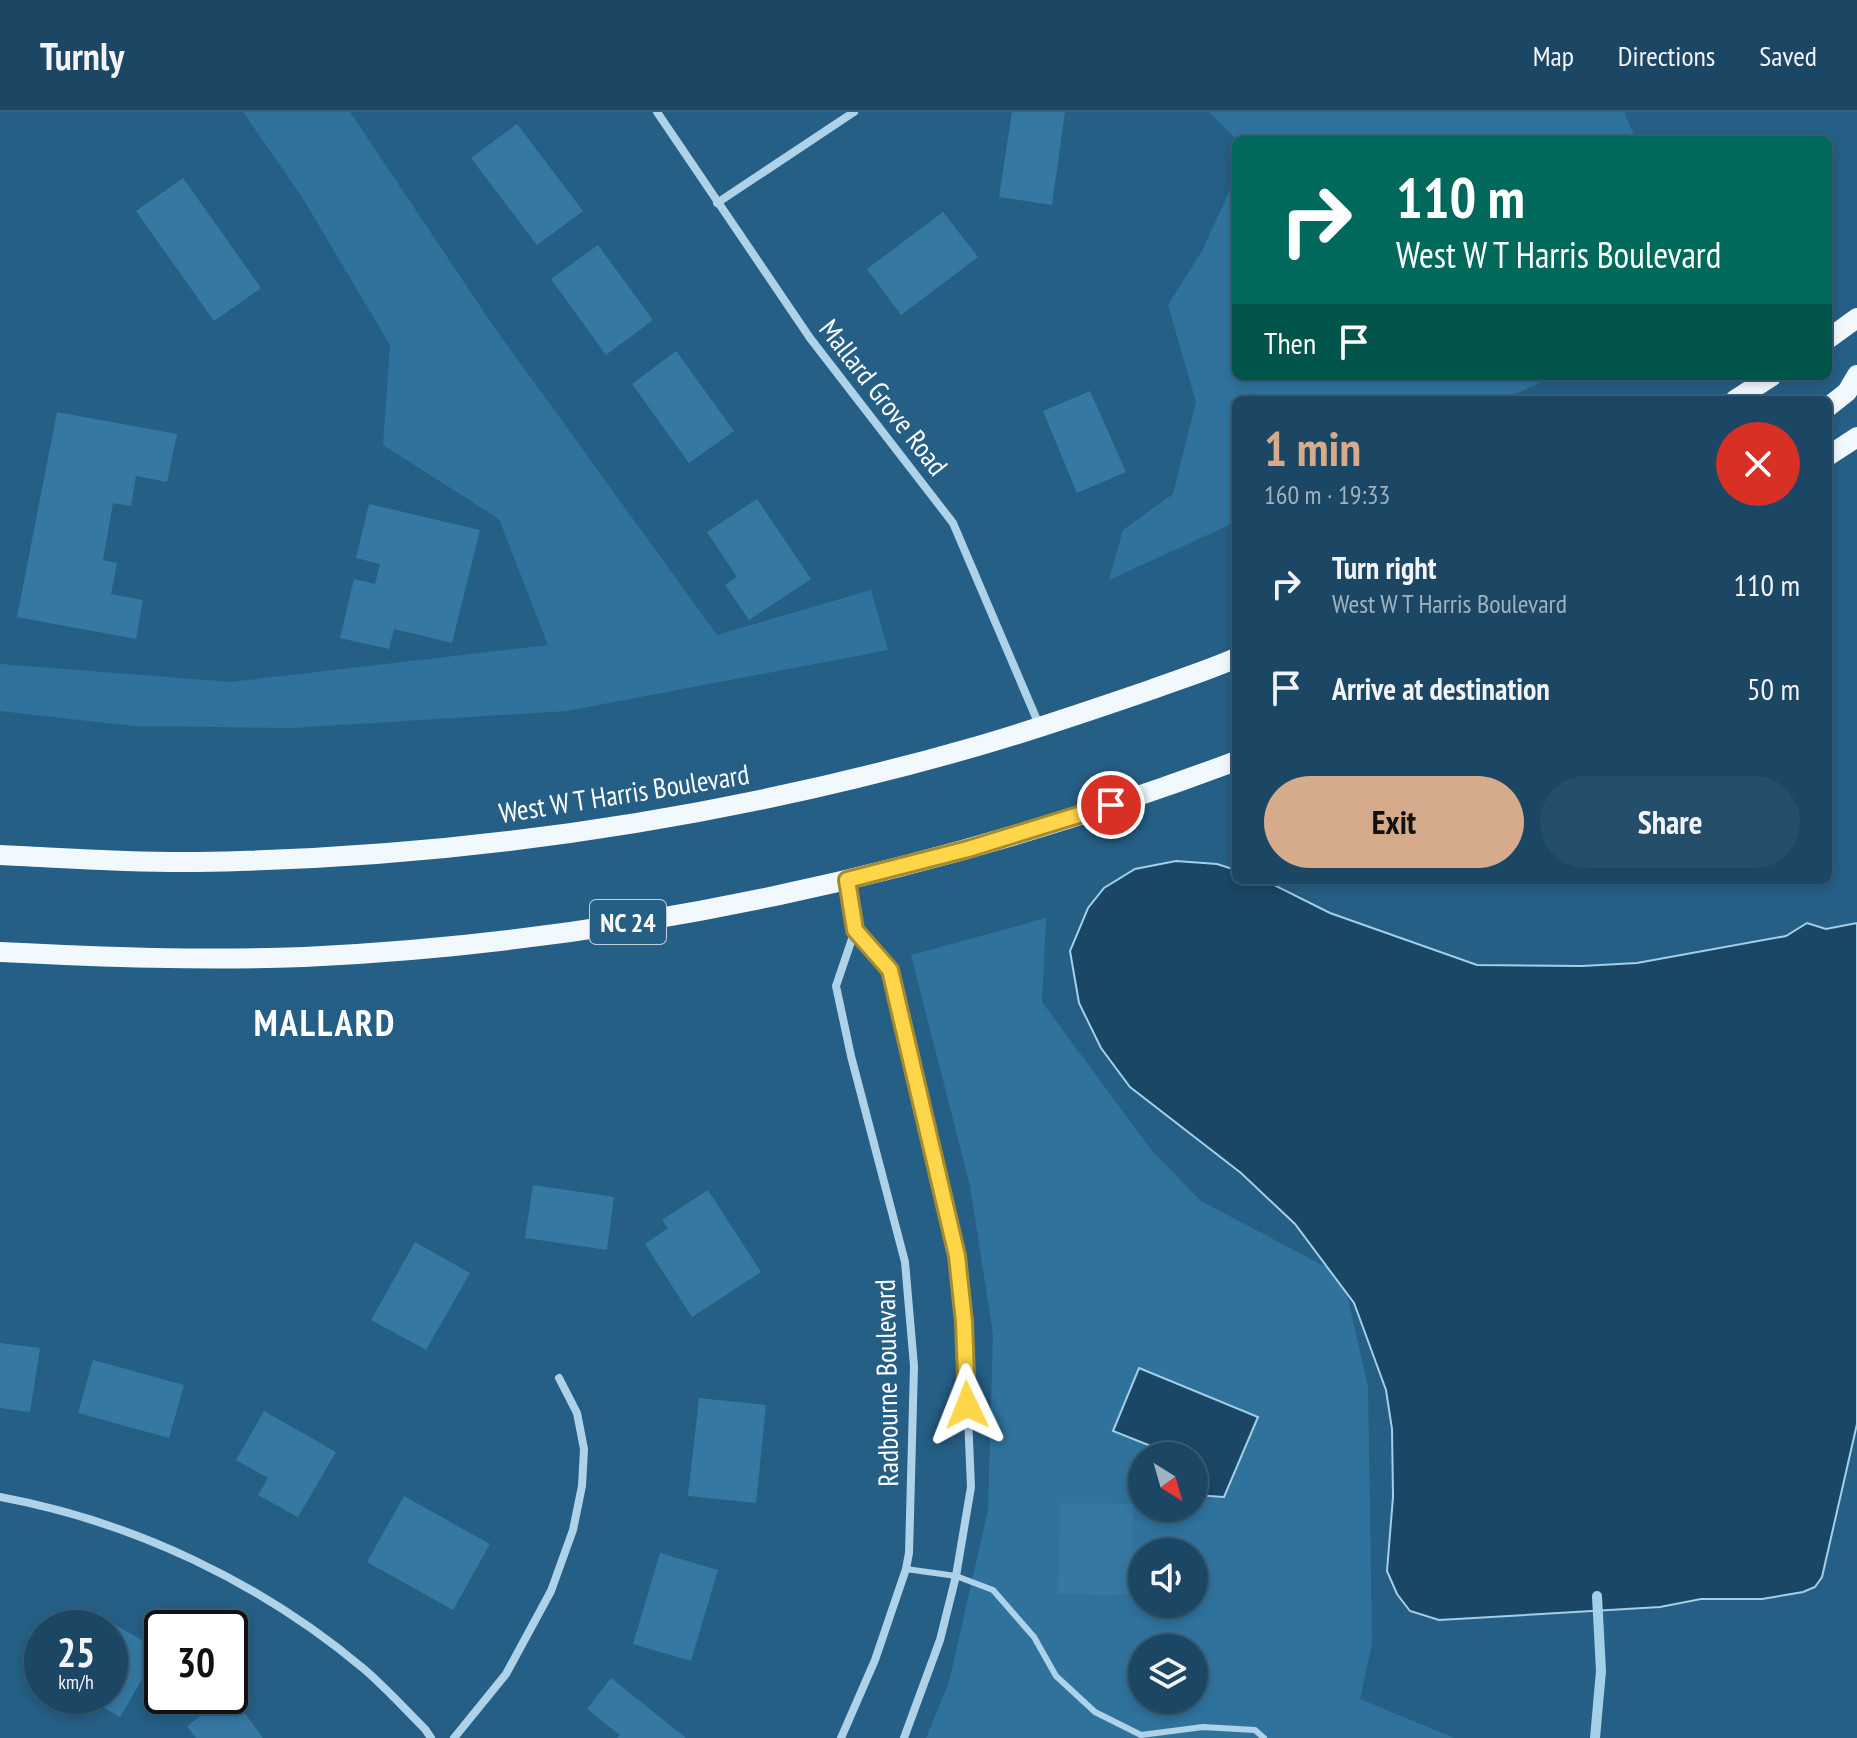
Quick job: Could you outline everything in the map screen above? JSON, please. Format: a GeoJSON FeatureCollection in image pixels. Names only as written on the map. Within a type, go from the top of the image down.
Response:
{"type":"FeatureCollection","features":[{"type":"Feature","properties":{"kind":"main road"},"geometry":{"type":"LineString","coordinates":[[1832,336],[1857,318]]}},
{"type":"Feature","properties":{"kind":"main road"},"geometry":{"type":"LineString","coordinates":[[1832,404],[1847,392],[1857,375]]}},
{"type":"Feature","properties":{"kind":"main road"},"geometry":{"type":"LineString","coordinates":[[1741,396],[1766,380]]}},
{"type":"Feature","properties":{"kind":"main road"},"geometry":{"type":"LineString","coordinates":[[1832,453],[1857,437]]}},
{"type":"Feature","properties":{"kind":"main road","name":"West W T Harris Boulevard"},"geometry":{"type":"LineString","coordinates":[[0,855],[196,862],[377,853],[530,839],[678,817],[799,793],[907,766],[1040,728],[1232,659]]}},
{"type":"Feature","properties":{"kind":"main road"},"geometry":{"type":"LineString","coordinates":[[1163,788],[1232,748]]}},
{"type":"Feature","properties":{"kind":"main road","name":"NC 24"},"geometry":{"type":"LineString","coordinates":[[0,952],[160,958],[303,957],[441,947],[689,913],[763,900],[968,849],[1163,788],[1232,762]]}},
{"type":"Feature","properties":{"kind":"street","name":"Mallard Grove Road"},"geometry":{"type":"LineString","coordinates":[[657,112],[810,338],[953,523],[1040,728]]}},
{"type":"Feature","properties":{"kind":"street"},"geometry":{"type":"LineString","coordinates":[[717,203],[854,112]]}},
{"type":"Feature","properties":{"kind":"street","name":"Radbourne Boulevard"},"geometry":{"type":"LineString","coordinates":[[841,1738],[875,1660],[906,1569],[914,1366],[905,1262],[851,1056],[836,986],[855,930],[847,880]]}},
{"type":"Feature","properties":{"kind":"street"},"geometry":{"type":"LineString","coordinates":[[855,930],[890,970],[957,1256],[964,1322],[971,1487],[956,1576],[940,1640],[904,1738]]}},
{"type":"Feature","properties":{"kind":"street"},"geometry":{"type":"LineString","coordinates":[[454,1738],[506,1674],[551,1591],[573,1530],[582,1486],[584,1449],[577,1413],[559,1378]]}},
{"type":"Feature","properties":{"kind":"street"},"geometry":{"type":"LineString","coordinates":[[0,1497],[41,1504],[122,1529],[232,1578],[301,1620],[366,1671],[431,1738]]}},
{"type":"Feature","properties":{"kind":"lane"},"geometry":{"type":"LineString","coordinates":[[906,1569],[956,1576],[993,1590],[1034,1637],[1056,1676],[1095,1712],[1141,1735],[1203,1727],[1255,1730],[1264,1738]]}},
{"type":"Feature","properties":{"kind":"shaded area"},"geometry":{"type":"Polygon","coordinates":[[[243,112],[350,112],[494,327],[717,635],[871,590],[888,650],[567,711],[292,728],[133,726],[0,711],[0,664],[231,682],[548,645],[499,519],[383,445],[390,345],[302,197],[243,112]]]}},
{"type":"Feature","properties":{"kind":"shaded area"},"geometry":{"type":"Polygon","coordinates":[[[1209,112],[1624,112],[1634,136],[1233,136],[1209,112]]]}},
{"type":"Feature","properties":{"kind":"shaded area"},"geometry":{"type":"Polygon","coordinates":[[[1232,186],[1232,380],[1546,380],[1511,396],[1232,396],[1232,524],[1109,580],[1123,530],[1173,494],[1196,402],[1168,305],[1202,251],[1232,186]]]}},
{"type":"Feature","properties":{"kind":"shaded area"},"geometry":{"type":"Polygon","coordinates":[[[1176,861],[1217,864],[1232,869],[1232,884],[1272,884],[1330,913],[1477,965],[1637,963],[1786,936],[1807,923],[1826,929],[1857,923],[1857,1424],[1822,1577],[1815,1587],[1762,1599],[1701,1599],[1660,1607],[1439,1620],[1410,1611],[1397,1594],[1387,1571],[1393,1497],[1392,1429],[1386,1390],[1354,1303],[1295,1224],[1241,1173],[1130,1087],[1101,1048],[1079,1003],[1070,951],[1088,908],[1104,888],[1135,869],[1176,861]]]}},
{"type":"Feature","properties":{"kind":"shaded area"},"geometry":{"type":"Polygon","coordinates":[[[1046,918],[1042,1002],[1152,1151],[1201,1201],[1343,1276],[1368,1387],[1372,1644],[1360,1699],[1454,1738],[926,1738],[949,1682],[988,1510],[993,1334],[970,1186],[911,955],[1046,918]]]}},
{"type":"Feature","properties":{"kind":"shaded area"},"geometry":{"type":"Polygon","coordinates":[[[1139,1368],[1258,1417],[1224,1497],[1208,1496],[1208,1442],[1141,1442],[1113,1431],[1139,1368]]]}},
{"type":"Feature","properties":{"kind":"building"},"geometry":{"type":"Polygon","coordinates":[[[1012,112],[1065,112],[1052,205],[999,197],[1012,112]]]}},
{"type":"Feature","properties":{"kind":"building"},"geometry":{"type":"Polygon","coordinates":[[[517,124],[583,211],[537,245],[471,158],[517,124]]]}},
{"type":"Feature","properties":{"kind":"building"},"geometry":{"type":"Polygon","coordinates":[[[183,178],[261,288],[214,321],[136,211],[183,178]]]}},
{"type":"Feature","properties":{"kind":"building"},"geometry":{"type":"Polygon","coordinates":[[[943,212],[978,257],[901,315],[867,269],[943,212]]]}},
{"type":"Feature","properties":{"kind":"building"},"geometry":{"type":"Polygon","coordinates":[[[598,245],[653,320],[606,355],[551,279],[598,245]]]}},
{"type":"Feature","properties":{"kind":"building"},"geometry":{"type":"Polygon","coordinates":[[[676,351],[734,431],[689,463],[632,384],[676,351]]]}},
{"type":"Feature","properties":{"kind":"building"},"geometry":{"type":"Polygon","coordinates":[[[1090,391],[1126,472],[1077,493],[1043,411],[1090,391]]]}},
{"type":"Feature","properties":{"kind":"building"},"geometry":{"type":"Polygon","coordinates":[[[57,412],[177,434],[167,482],[136,476],[131,506],[113,503],[103,560],[117,563],[111,594],[143,600],[136,639],[17,617],[57,412]]]}},
{"type":"Feature","properties":{"kind":"building"},"geometry":{"type":"Polygon","coordinates":[[[757,499],[811,579],[749,620],[725,585],[737,577],[707,532],[757,499]]]}},
{"type":"Feature","properties":{"kind":"building"},"geometry":{"type":"Polygon","coordinates":[[[369,504],[480,530],[452,643],[394,629],[389,649],[340,638],[354,579],[375,584],[380,564],[356,558],[369,504]]]}},
{"type":"Feature","properties":{"kind":"building"},"geometry":{"type":"Polygon","coordinates":[[[533,1185],[614,1197],[607,1250],[525,1238],[533,1185]]]}},
{"type":"Feature","properties":{"kind":"building"},"geometry":{"type":"Polygon","coordinates":[[[708,1190],[761,1272],[692,1317],[645,1244],[668,1228],[662,1220],[708,1190]]]}},
{"type":"Feature","properties":{"kind":"building"},"geometry":{"type":"Polygon","coordinates":[[[415,1242],[470,1273],[426,1350],[371,1320],[415,1242]]]}},
{"type":"Feature","properties":{"kind":"building"},"geometry":{"type":"Polygon","coordinates":[[[0,1343],[40,1348],[30,1412],[0,1408],[0,1343]]]}},
{"type":"Feature","properties":{"kind":"building"},"geometry":{"type":"Polygon","coordinates":[[[93,1360],[184,1385],[169,1438],[78,1413],[93,1360]]]}},
{"type":"Feature","properties":{"kind":"building"},"geometry":{"type":"Polygon","coordinates":[[[699,1398],[766,1405],[756,1503],[688,1496],[699,1398]]]}},
{"type":"Feature","properties":{"kind":"building"},"geometry":{"type":"Polygon","coordinates":[[[264,1411],[336,1452],[298,1517],[258,1495],[268,1478],[236,1460],[264,1411]]]}},
{"type":"Feature","properties":{"kind":"building"},"geometry":{"type":"Polygon","coordinates":[[[404,1496],[490,1544],[453,1610],[367,1562],[404,1496]]]}},
{"type":"Feature","properties":{"kind":"building"},"geometry":{"type":"Polygon","coordinates":[[[1060,1503],[1128,1504],[1128,1522],[1133,1522],[1132,1538],[1128,1538],[1128,1595],[1058,1594],[1060,1503]]]}},
{"type":"Feature","properties":{"kind":"building"},"geometry":{"type":"Polygon","coordinates":[[[660,1553],[718,1570],[691,1661],[633,1644],[660,1553]]]}},
{"type":"Feature","properties":{"kind":"building"},"geometry":{"type":"Polygon","coordinates":[[[128,1632],[144,1641],[144,1676],[128,1703],[128,1632]]]}},
{"type":"Feature","properties":{"kind":"building"},"geometry":{"type":"Polygon","coordinates":[[[611,1678],[686,1738],[617,1738],[620,1735],[587,1709],[611,1678]]]}},
{"type":"Feature","properties":{"kind":"building"},"geometry":{"type":"Polygon","coordinates":[[[203,1714],[245,1714],[263,1738],[196,1738],[187,1726],[203,1714]]]}},
{"type":"Feature","properties":{"kind":"waterway"},"geometry":{"type":"LineString","coordinates":[[1595,1738],[1601,1671],[1597,1596]]}},
{"type":"Feature","properties":{"kind":"district","name":"MALLARD"},"geometry":{"type":"Point","coordinates":[325,1022]}},
{"type":"Feature","properties":{"kind":"route"},"geometry":{"type":"LineString","coordinates":[[967,1405],[964,1322],[957,1256],[890,970],[855,930],[847,880],[968,849],[1111,805]]}}]}
